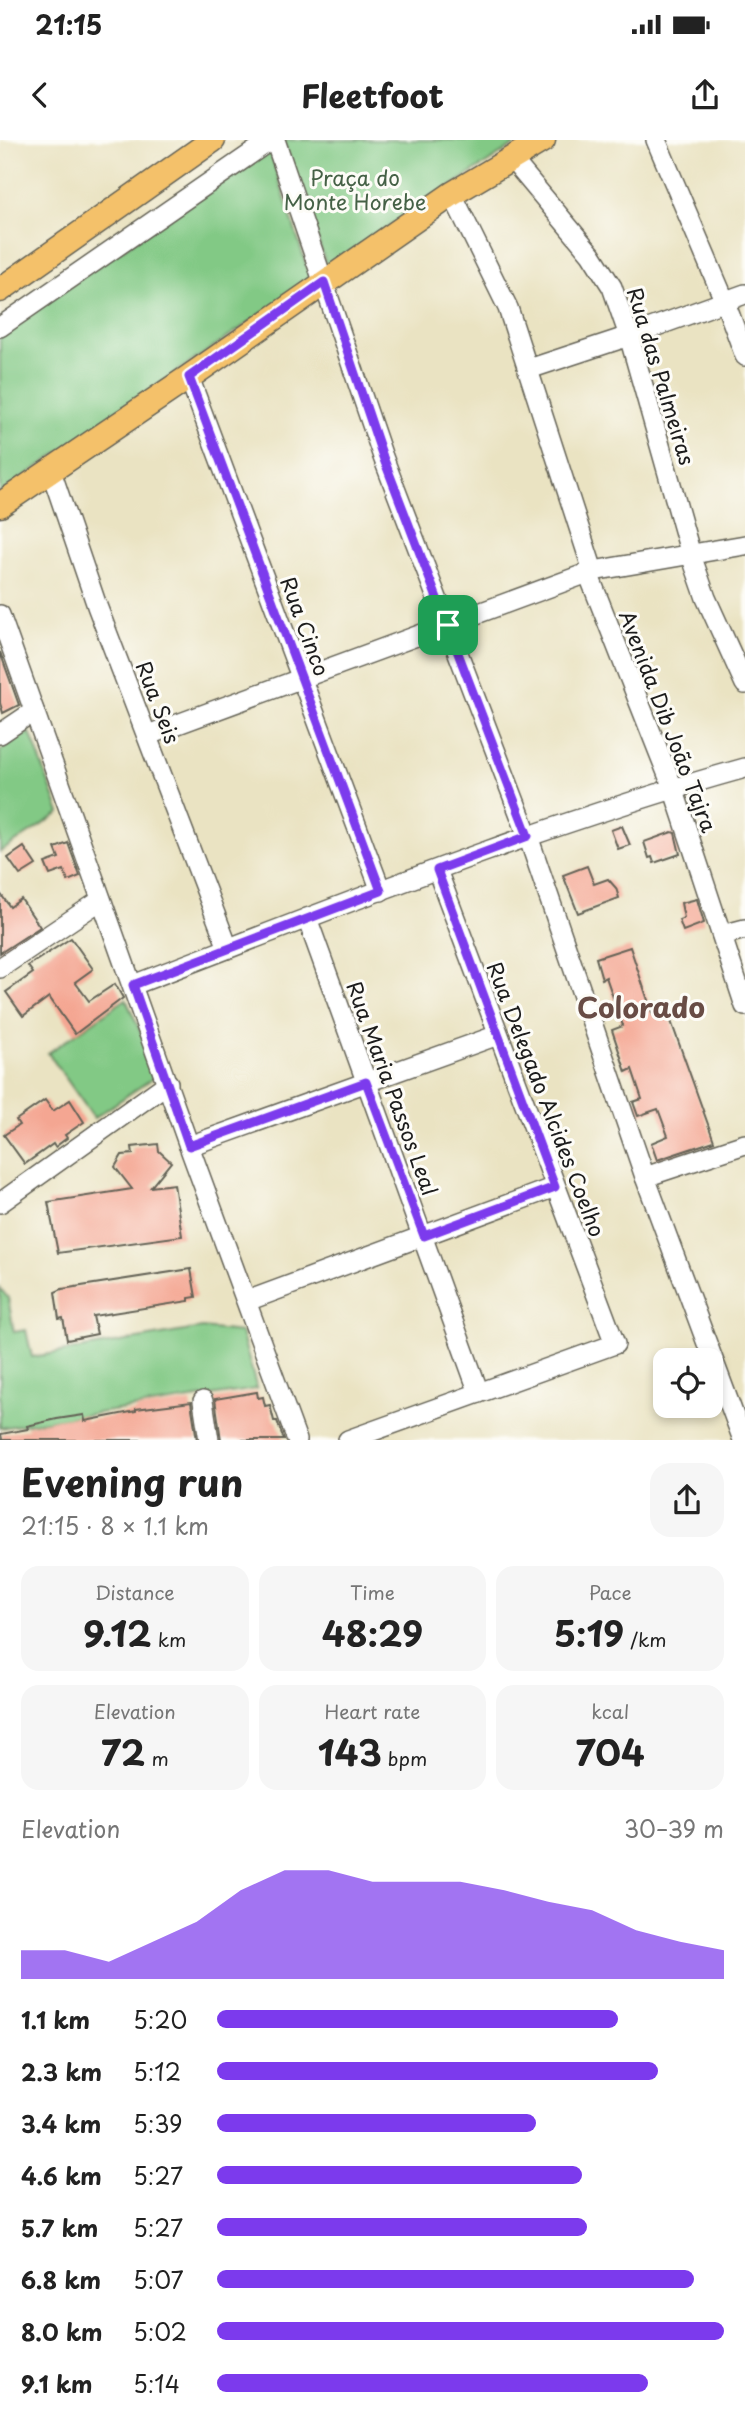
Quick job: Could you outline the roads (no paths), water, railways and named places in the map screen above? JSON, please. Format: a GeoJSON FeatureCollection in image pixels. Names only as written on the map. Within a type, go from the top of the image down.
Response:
{"type":"FeatureCollection","features":[{"type":"Feature","properties":{"kind":"main road"},"geometry":{"type":"LineString","coordinates":[[0,290],[213,140]]}},
{"type":"Feature","properties":{"kind":"main road"},"geometry":{"type":"LineString","coordinates":[[0,505],[452,194],[543,140]]}},
{"type":"Feature","properties":{"kind":"street"},"geometry":{"type":"LineString","coordinates":[[656,140],[745,356]]}},
{"type":"Feature","properties":{"kind":"street"},"geometry":{"type":"LineString","coordinates":[[0,327],[271,141],[324,282],[383,457],[528,836],[645,1177],[743,1440]]}},
{"type":"Feature","properties":{"kind":"street","name":"Rua das Palmeiras"},"geometry":{"type":"LineString","coordinates":[[511,158],[604,272],[612,287],[629,336],[691,555]]}},
{"type":"Feature","properties":{"kind":"street","name":"Avenida Dib João Tajra"},"geometry":{"type":"LineString","coordinates":[[452,194],[508,307],[591,572],[673,788],[745,1006]]}},
{"type":"Feature","properties":{"kind":"street"},"geometry":{"type":"LineString","coordinates":[[529,369],[745,294]]}},
{"type":"Feature","properties":{"kind":"street","name":"Rua Cinco"},"geometry":{"type":"LineString","coordinates":[[189,377],[381,891]]}},
{"type":"Feature","properties":{"kind":"street","name":"Rua Seis"},"geometry":{"type":"LineString","coordinates":[[51,471],[97,606],[228,948]]}},
{"type":"Feature","properties":{"kind":"street"},"geometry":{"type":"LineString","coordinates":[[148,735],[591,572],[745,545]]}},
{"type":"Feature","properties":{"kind":"street"},"geometry":{"type":"LineString","coordinates":[[691,555],[706,598],[745,684]]}},
{"type":"Feature","properties":{"kind":"street"},"geometry":{"type":"LineString","coordinates":[[0,615],[297,1440]]}},
{"type":"Feature","properties":{"kind":"street"},"geometry":{"type":"LineString","coordinates":[[0,734],[34,711]]}},
{"type":"Feature","properties":{"kind":"street"},"geometry":{"type":"LineString","coordinates":[[133,985],[528,836],[673,788],[745,768]]}},
{"type":"Feature","properties":{"kind":"street","name":"Rua Delegado Alcides Coelho"},"geometry":{"type":"LineString","coordinates":[[437,870],[615,1344],[479,1393]]}},
{"type":"Feature","properties":{"kind":"street"},"geometry":{"type":"LineString","coordinates":[[0,968],[101,900]]}},
{"type":"Feature","properties":{"kind":"street","name":"Rua Maria Passos Leal"},"geometry":{"type":"LineString","coordinates":[[307,918],[479,1393]]}},
{"type":"Feature","properties":{"kind":"street"},"geometry":{"type":"LineString","coordinates":[[722,935],[745,929]]}},
{"type":"Feature","properties":{"kind":"street"},"geometry":{"type":"LineString","coordinates":[[189,1146],[498,1035]]}},
{"type":"Feature","properties":{"kind":"street"},"geometry":{"type":"LineString","coordinates":[[0,1203],[168,1083]]}},
{"type":"Feature","properties":{"kind":"street"},"geometry":{"type":"LineString","coordinates":[[645,1177],[745,1144]]}},
{"type":"Feature","properties":{"kind":"street"},"geometry":{"type":"LineString","coordinates":[[247,1301],[555,1187]]}},
{"type":"Feature","properties":{"kind":"street"},"geometry":{"type":"LineString","coordinates":[[348,1440],[479,1393]]}},
{"type":"Feature","properties":{"kind":"street"},"geometry":{"type":"LineString","coordinates":[[204,1401],[209,1440]]}},
{"type":"Feature","properties":{"kind":"district","name":"Colorado"},"geometry":{"type":"Point","coordinates":[641,1006]}},
{"type":"Feature","properties":{"kind":"park label","name":"Praça do Monte Horebe"},"geometry":{"type":"Point","coordinates":[355,189]}}]}
